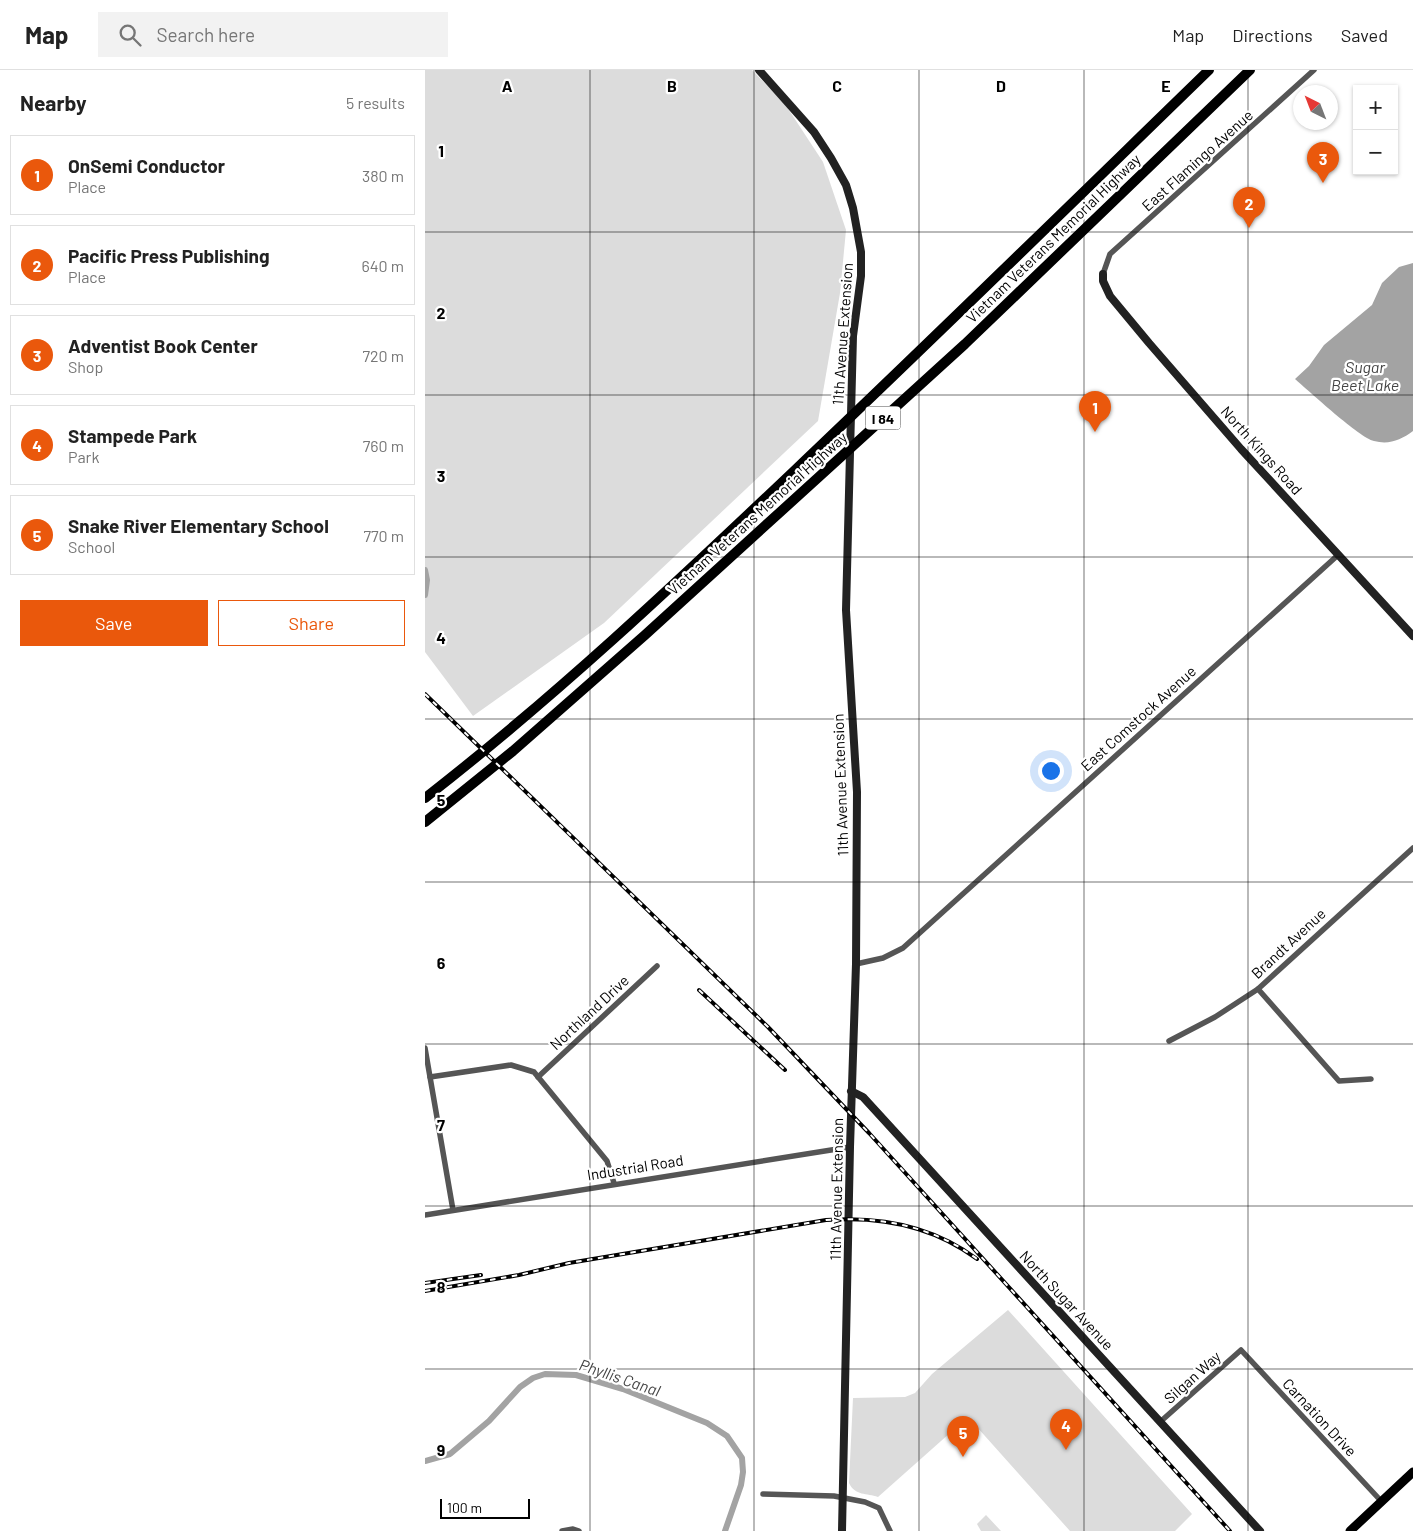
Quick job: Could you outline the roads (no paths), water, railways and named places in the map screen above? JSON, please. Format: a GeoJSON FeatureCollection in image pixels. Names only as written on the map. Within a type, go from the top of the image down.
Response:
{"type":"FeatureCollection","features":[{"type":"Feature","properties":{"kind":"highway","name":"Vietnam Veterans Memorial Highway"},"geometry":{"type":"LineString","coordinates":[[425,798],[472,762],[637,620],[950,323],[1209,70]]}},
{"type":"Feature","properties":{"kind":"highway","name":"Vietnam Veterans Memorial Highway"},"geometry":{"type":"LineString","coordinates":[[425,822],[513,751],[645,635],[965,344],[1250,70]]}},
{"type":"Feature","properties":{"kind":"main road"},"geometry":{"type":"LineString","coordinates":[[1350,1531],[1413,1472]]}},
{"type":"Feature","properties":{"kind":"street","name":"11th Avenue Extension"},"geometry":{"type":"LineString","coordinates":[[759,70],[814,132],[846,185],[860,239],[861,262],[853,336],[846,610],[856,770],[856,964],[849,1147],[842,1531]]}},
{"type":"Feature","properties":{"kind":"street","name":"East Flamingo Avenue"},"geometry":{"type":"LineString","coordinates":[[1103,274],[1111,254],[1314,70]]}},
{"type":"Feature","properties":{"kind":"street","name":"North Kings Road"},"geometry":{"type":"LineString","coordinates":[[1103,274],[1103,281],[1110,296],[1149,343],[1241,449],[1413,636]]}},
{"type":"Feature","properties":{"kind":"street","name":"East Comstock Avenue"},"geometry":{"type":"LineString","coordinates":[[856,964],[883,958],[903,948],[1338,555]]}},
{"type":"Feature","properties":{"kind":"street","name":"Brandt Avenue"},"geometry":{"type":"LineString","coordinates":[[1169,1041],[1215,1017],[1258,989],[1413,848]]}},
{"type":"Feature","properties":{"kind":"street","name":"Northland Drive"},"geometry":{"type":"LineString","coordinates":[[538,1077],[657,966]]}},
{"type":"Feature","properties":{"kind":"street"},"geometry":{"type":"LineString","coordinates":[[1258,989],[1339,1080],[1371,1079]]}},
{"type":"Feature","properties":{"kind":"street"},"geometry":{"type":"LineString","coordinates":[[425,1048],[453,1210]]}},
{"type":"Feature","properties":{"kind":"street"},"geometry":{"type":"LineString","coordinates":[[430,1077],[511,1065],[534,1072],[607,1161],[614,1183]]}},
{"type":"Feature","properties":{"kind":"street","name":"North Sugar Avenue"},"geometry":{"type":"LineString","coordinates":[[851,1091],[863,1097],[1260,1531]]}},
{"type":"Feature","properties":{"kind":"street","name":"Industrial Road"},"geometry":{"type":"LineString","coordinates":[[425,1215],[614,1183],[849,1147]]}},
{"type":"Feature","properties":{"kind":"street","name":"Silgan Way"},"geometry":{"type":"LineString","coordinates":[[1160,1422],[1241,1350]]}},
{"type":"Feature","properties":{"kind":"street","name":"Carnation Drive"},"geometry":{"type":"LineString","coordinates":[[1241,1350],[1381,1502]]}},
{"type":"Feature","properties":{"kind":"street"},"geometry":{"type":"LineString","coordinates":[[763,1494],[834,1496],[873,1504],[879,1508],[890,1531]]}},
{"type":"Feature","properties":{"kind":"street"},"geometry":{"type":"LineString","coordinates":[[562,1531],[573,1529],[579,1531]]}},
{"type":"Feature","properties":{"kind":"water","name":"Sugar Beet Lake"},"geometry":{"type":"Polygon","coordinates":[[[1413,263],[1413,431],[1395,441],[1374,441],[1358,432],[1295,379],[1309,366],[1324,345],[1372,305],[1382,283],[1399,267],[1413,263]]]}},
{"type":"Feature","properties":{"kind":"waterway","name":"Phyllis Canal"},"geometry":{"type":"LineString","coordinates":[[425,570],[427,580],[425,595]]}},
{"type":"Feature","properties":{"kind":"waterway","name":"Phyllis Canal"},"geometry":{"type":"LineString","coordinates":[[425,1461],[450,1454],[489,1421],[520,1387],[533,1378],[545,1374],[576,1375],[623,1389],[707,1423],[727,1436],[742,1458],[743,1472],[741,1485],[725,1531]]}},
{"type":"Feature","properties":{"kind":"railway"},"geometry":{"type":"LineString","coordinates":[[425,694],[768,1027],[869,1133],[1230,1531]]}},
{"type":"Feature","properties":{"kind":"railway"},"geometry":{"type":"LineString","coordinates":[[699,990],[785,1070]]}},
{"type":"Feature","properties":{"kind":"railway"},"geometry":{"type":"LineString","coordinates":[[425,1291],[519,1275],[569,1263],[826,1220],[866,1220],[905,1226],[942,1238],[977,1259]]}},
{"type":"Feature","properties":{"kind":"railway"},"geometry":{"type":"LineString","coordinates":[[425,1283],[481,1275]]}},
{"type":"Feature","properties":{"kind":"place","name":"Adventist Book Center"},"geometry":{"type":"Point","coordinates":[1323,183]}},
{"type":"Feature","properties":{"kind":"place","name":"Pacific Press Publishing"},"geometry":{"type":"Point","coordinates":[1249,228]}},
{"type":"Feature","properties":{"kind":"place","name":"OnSemi Conductor"},"geometry":{"type":"Point","coordinates":[1095,432]}},
{"type":"Feature","properties":{"kind":"place","name":"Stampede Park"},"geometry":{"type":"Point","coordinates":[1066,1450]}},
{"type":"Feature","properties":{"kind":"place","name":"Snake River Elementary School"},"geometry":{"type":"Point","coordinates":[963,1457]}}]}
